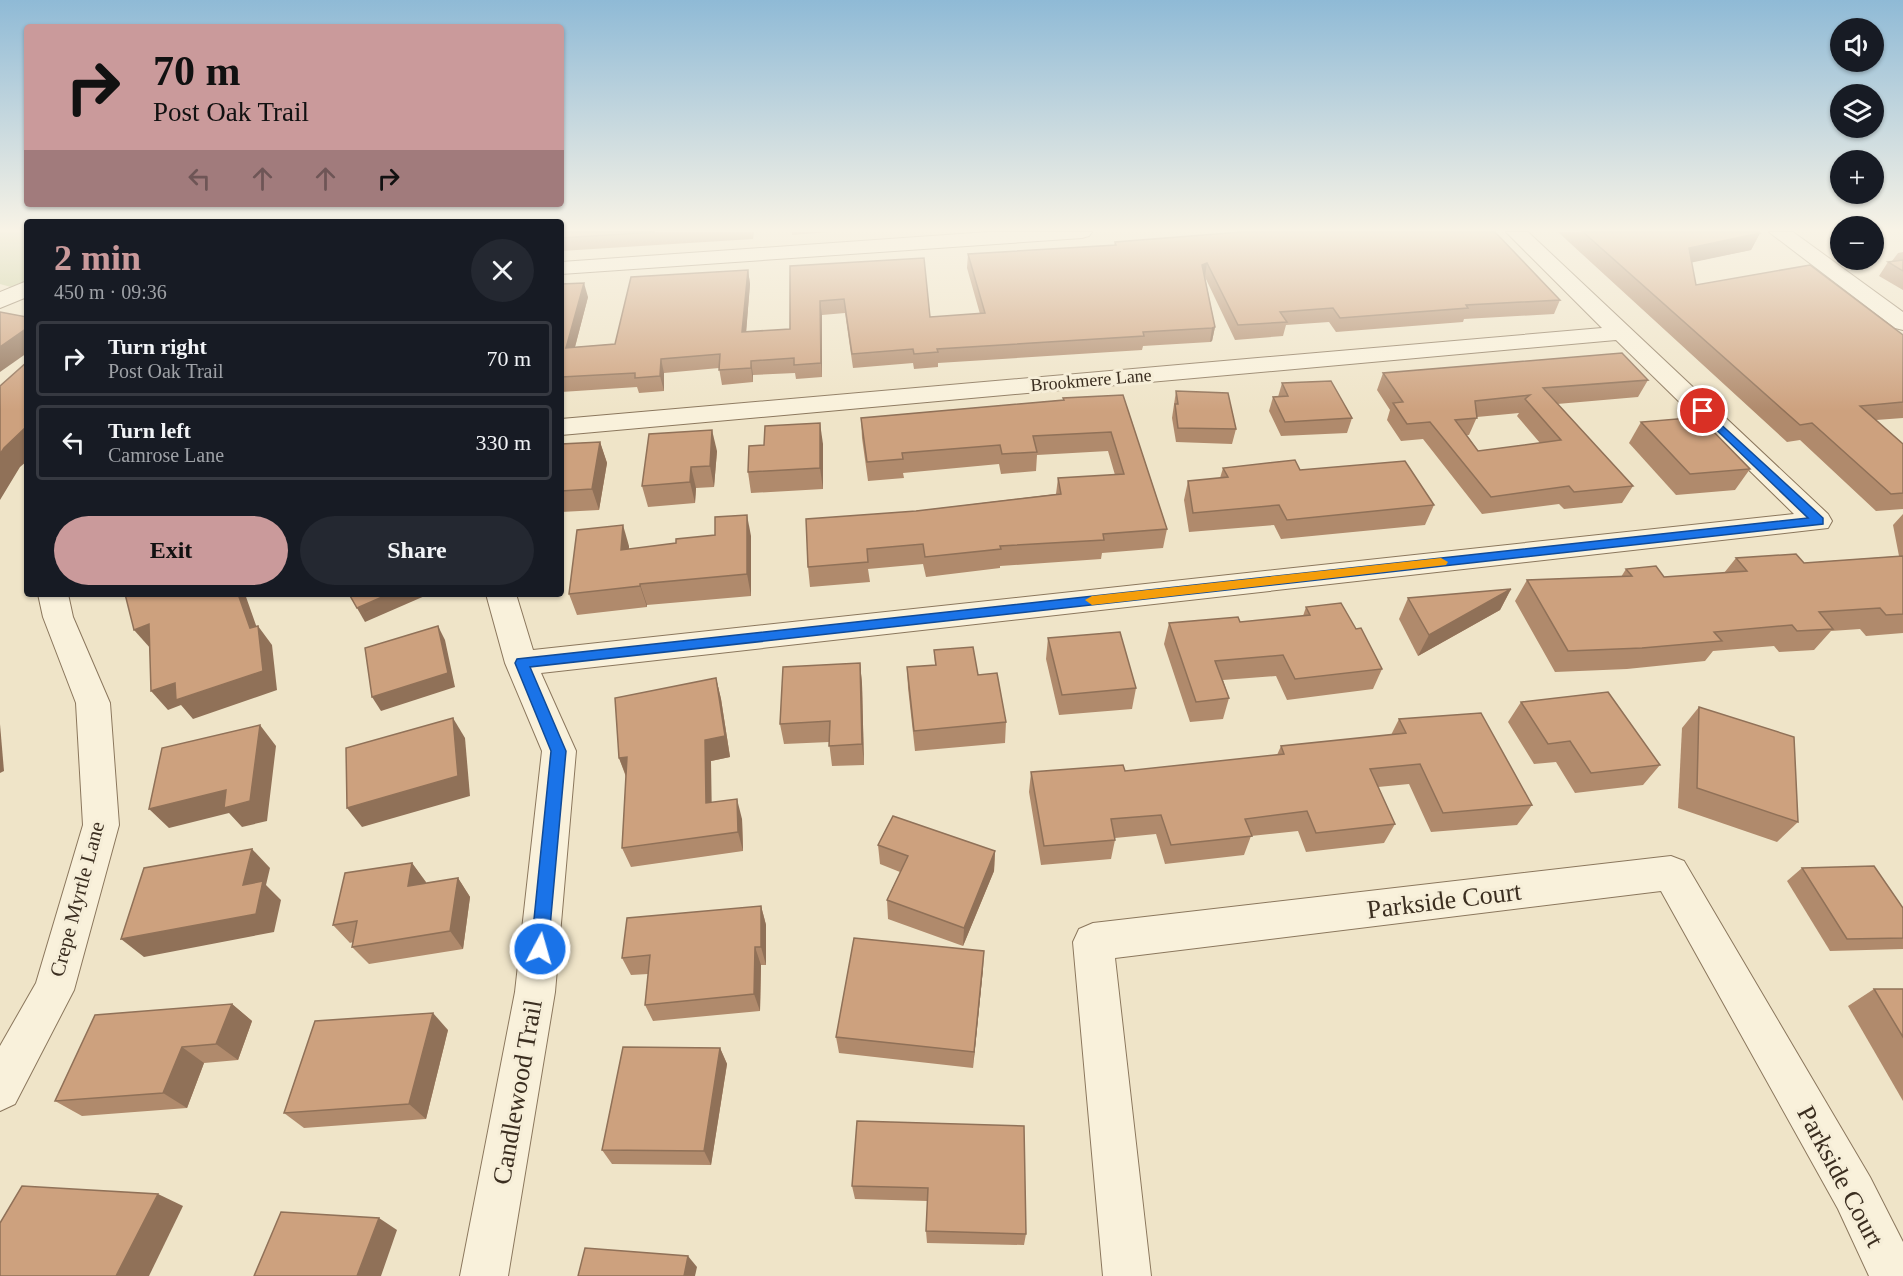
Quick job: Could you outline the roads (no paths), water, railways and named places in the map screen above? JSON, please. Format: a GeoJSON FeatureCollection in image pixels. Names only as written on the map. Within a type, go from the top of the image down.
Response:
{"type":"FeatureCollection","features":[{"type":"Feature","properties":{"kind":"street"},"geometry":{"type":"LineString","coordinates":[[0,301],[20,292]]}},
{"type":"Feature","properties":{"kind":"street"},"geometry":{"type":"LineString","coordinates":[[522,663],[1818,521],[1578,292]]}},
{"type":"Feature","properties":{"kind":"street"},"geometry":{"type":"LineString","coordinates":[[1860,292],[1903,323]]}},
{"type":"Feature","properties":{"kind":"street","name":"Brookmere Lane"},"geometry":{"type":"LineString","coordinates":[[564,426],[1621,333]]}},
{"type":"Feature","properties":{"kind":"street","name":"Crepe Myrtle Lane"},"geometry":{"type":"LineString","coordinates":[[0,1089],[54,990],[101,825],[93,703],[58,617],[54,597]]}},
{"type":"Feature","properties":{"kind":"street","name":"Candlewood Trail"},"geometry":{"type":"LineString","coordinates":[[484,1276],[535,992],[559,751],[522,663],[502,597]]}},
{"type":"Feature","properties":{"kind":"street","name":"Parkside Court"},"geometry":{"type":"LineString","coordinates":[[1127,1276],[1093,942],[1671,873],[1854,1193],[1894,1276]]}}]}
